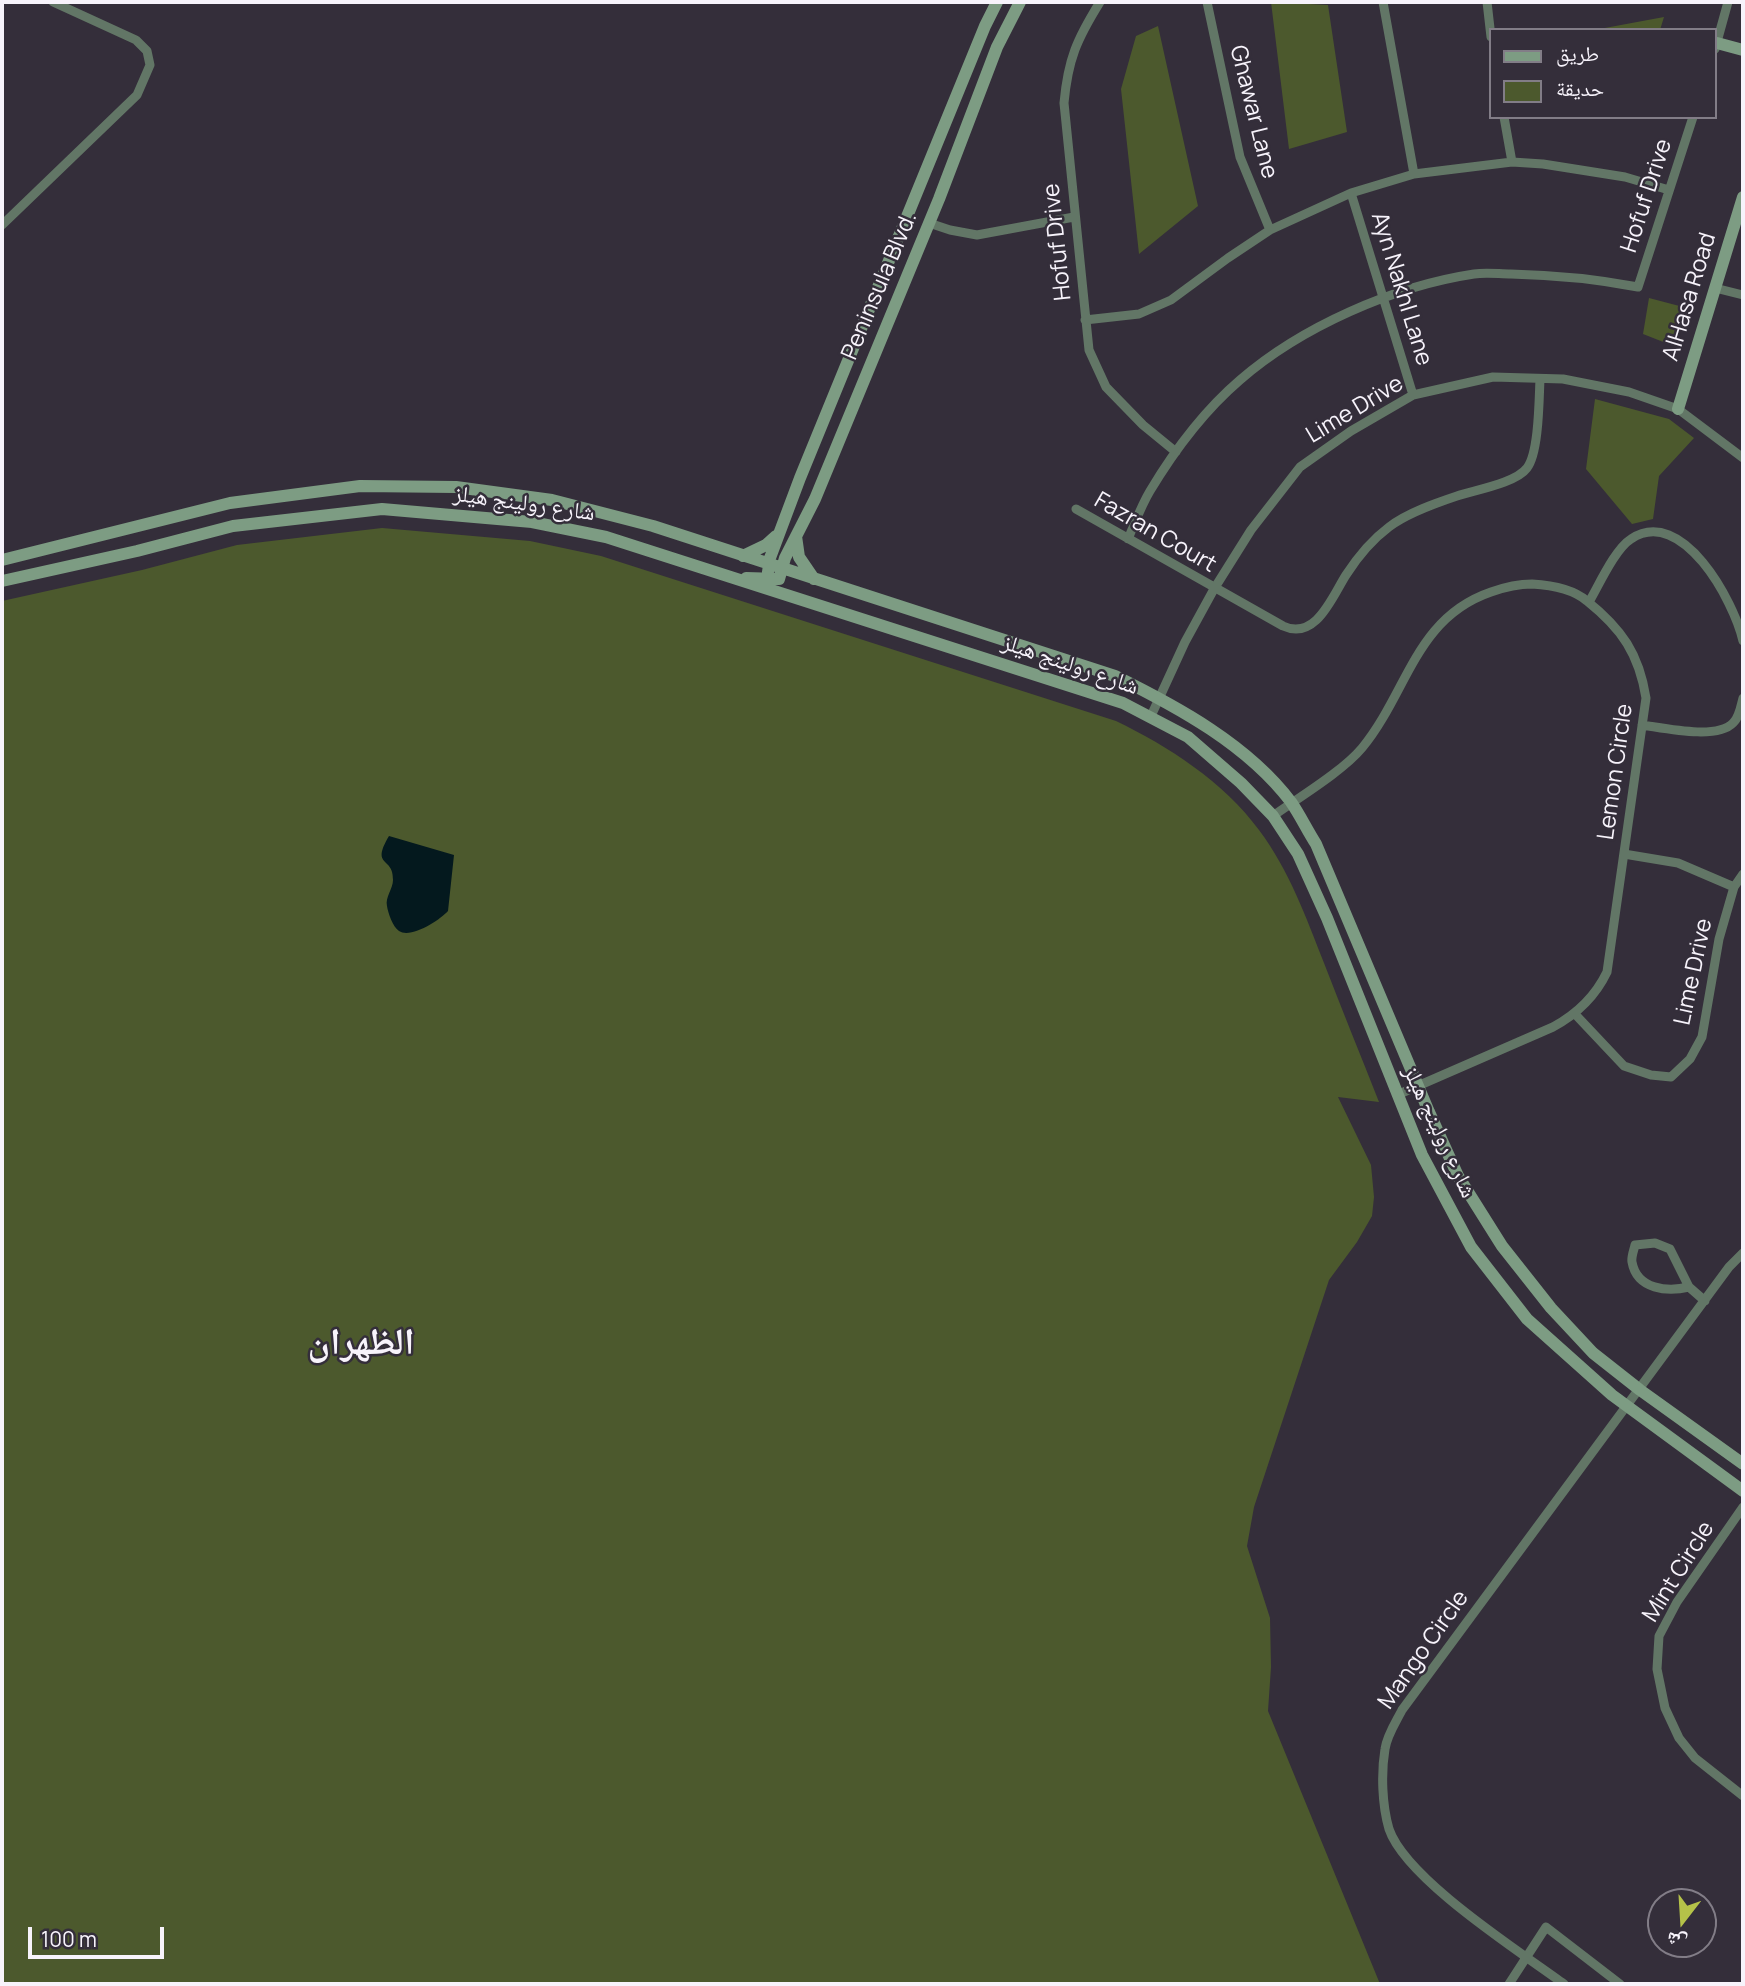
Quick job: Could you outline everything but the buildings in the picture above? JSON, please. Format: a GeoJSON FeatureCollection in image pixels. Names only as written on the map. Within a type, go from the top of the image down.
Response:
{"type":"FeatureCollection","features":[{"type":"Feature","properties":{"kind":"main road","name":"Peninsula Blvd."},"geometry":{"type":"LineString","coordinates":[[772,579],[779,579],[779,533],[979,39],[997,2]]}},
{"type":"Feature","properties":{"kind":"main road","name":"Peninsula Blvd."},"geometry":{"type":"LineString","coordinates":[[779,568],[814,499],[929,223],[997,47],[1020,2]]}},
{"type":"Feature","properties":{"kind":"main road"},"geometry":{"type":"LineString","coordinates":[[1717,46],[1743,50]]}},
{"type":"Feature","properties":{"kind":"main road","name":"AlHasa Road"},"geometry":{"type":"LineString","coordinates":[[1678,409],[1743,197]]}},
{"type":"Feature","properties":{"kind":"main road","name":"شارع رولينج هيلز"},"geometry":{"type":"LineString","coordinates":[[2,560],[230,503],[360,486],[456,487],[552,500],[653,526],[1115,676],[1159,698],[1226,739],[1267,776],[1291,803],[1316,844],[1458,1176],[1502,1246],[1551,1308],[1585,1344],[1640,1390],[1743,1464]]}},
{"type":"Feature","properties":{"kind":"main road","name":"شارع رولينج هيلز"},"geometry":{"type":"LineString","coordinates":[[2,581],[233,526],[382,509],[532,522],[606,537],[1123,703],[1151,716],[1188,737],[1241,783],[1273,816],[1298,854],[1422,1155],[1471,1247],[1527,1319],[1627,1406],[1743,1491]]}},
{"type":"Feature","properties":{"kind":"main road"},"geometry":{"type":"LineString","coordinates":[[743,556],[766,545],[779,533]]}},
{"type":"Feature","properties":{"kind":"main road"},"geometry":{"type":"LineString","coordinates":[[796,536],[799,557],[814,579]]}},
{"type":"Feature","properties":{"kind":"main road"},"geometry":{"type":"LineString","coordinates":[[732,578],[772,579],[784,594]]}},
{"type":"Feature","properties":{"kind":"main road"},"geometry":{"type":"LineString","coordinates":[[958,650],[966,628]]}},
{"type":"Feature","properties":{"kind":"street"},"geometry":{"type":"LineString","coordinates":[[2,225],[137,95],[150,65],[147,51],[136,40],[53,2]]}},
{"type":"Feature","properties":{"kind":"street","name":"Hofuf Drive"},"geometry":{"type":"LineString","coordinates":[[1100,2],[1078,37],[1066,76],[1064,103],[1089,350],[1106,387],[1143,425],[1176,452]]}},
{"type":"Feature","properties":{"kind":"street","name":"Ghawar Lane"},"geometry":{"type":"LineString","coordinates":[[1207,2],[1240,157],[1270,230]]}},
{"type":"Feature","properties":{"kind":"street"},"geometry":{"type":"LineString","coordinates":[[1383,2],[1414,174]]}},
{"type":"Feature","properties":{"kind":"street"},"geometry":{"type":"LineString","coordinates":[[1487,2],[1490,28]]}},
{"type":"Feature","properties":{"kind":"street"},"geometry":{"type":"LineString","coordinates":[[1717,42],[1728,2]]}},
{"type":"Feature","properties":{"kind":"street"},"geometry":{"type":"LineString","coordinates":[[1504,119],[1512,162]]}},
{"type":"Feature","properties":{"kind":"street","name":"Hofuf Drive"},"geometry":{"type":"LineString","coordinates":[[1384,298],[1426,284],[1477,274],[1545,275],[1638,287],[1692,119]]}},
{"type":"Feature","properties":{"kind":"street"},"geometry":{"type":"LineString","coordinates":[[1085,320],[1139,314],[1171,300],[1270,230],[1351,193],[1414,174],[1512,162],[1589,170],[1669,190]]}},
{"type":"Feature","properties":{"kind":"street","name":"Ayn Nakhl Lane"},"geometry":{"type":"LineString","coordinates":[[1351,193],[1413,395]]}},
{"type":"Feature","properties":{"kind":"street"},"geometry":{"type":"LineString","coordinates":[[929,223],[977,235],[1074,217]]}},
{"type":"Feature","properties":{"kind":"street"},"geometry":{"type":"LineString","coordinates":[[1715,288],[1743,295]]}},
{"type":"Feature","properties":{"kind":"street"},"geometry":{"type":"LineString","coordinates":[[1128,539],[1149,493],[1176,452],[1240,380],[1287,346],[1337,318],[1384,298]]}},
{"type":"Feature","properties":{"kind":"street","name":"Lime Drive"},"geometry":{"type":"LineString","coordinates":[[1151,716],[1185,642],[1214,589],[1251,530],[1300,467],[1351,431],[1413,395],[1493,377],[1563,379],[1629,392],[1678,409],[1743,458]]}},
{"type":"Feature","properties":{"kind":"street","name":"Fazran Court"},"geometry":{"type":"LineString","coordinates":[[1076,509],[1291,630],[1304,629],[1317,620],[1363,553],[1390,526],[1456,496],[1516,477],[1527,468],[1537,430],[1540,379]]}},
{"type":"Feature","properties":{"kind":"street"},"geometry":{"type":"LineString","coordinates":[[1589,598],[1629,540],[1647,532],[1668,533],[1700,557],[1721,587],[1743,641]]}},
{"type":"Feature","properties":{"kind":"street","name":"Lemon Circle"},"geometry":{"type":"LineString","coordinates":[[1273,816],[1360,751],[1380,724],[1436,626],[1469,599],[1514,584],[1552,585],[1589,598],[1610,619],[1632,650],[1642,674],[1646,698],[1607,972],[1598,990],[1574,1013],[1553,1027],[1397,1095]]}},
{"type":"Feature","properties":{"kind":"street"},"geometry":{"type":"LineString","coordinates":[[1642,725],[1703,732],[1723,730],[1735,722],[1743,698]]}},
{"type":"Feature","properties":{"kind":"street"},"geometry":{"type":"LineString","coordinates":[[1624,854],[1678,863],[1734,887]]}},
{"type":"Feature","properties":{"kind":"street","name":"Lime Drive"},"geometry":{"type":"LineString","coordinates":[[1574,1013],[1624,1066],[1651,1075],[1671,1077],[1690,1059],[1702,1037],[1719,939],[1734,887],[1743,874]]}},
{"type":"Feature","properties":{"kind":"street"},"geometry":{"type":"LineString","coordinates":[[1689,1287],[1670,1291],[1654,1287],[1638,1275],[1631,1261],[1635,1245],[1655,1243],[1670,1249],[1689,1287],[1705,1301]]}},
{"type":"Feature","properties":{"kind":"street","name":"Mango Circle"},"geometry":{"type":"LineString","coordinates":[[1564,1984],[1438,1890],[1401,1850],[1390,1830],[1384,1804],[1385,1748],[1402,1710],[1729,1267],[1743,1253]]}},
{"type":"Feature","properties":{"kind":"street","name":"Mint Circle"},"geometry":{"type":"LineString","coordinates":[[1743,1507],[1677,1602],[1659,1636],[1657,1669],[1665,1708],[1679,1738],[1695,1758],[1743,1796]]}},
{"type":"Feature","properties":{"kind":"street"},"geometry":{"type":"LineString","coordinates":[[1508,1984],[1546,1927],[1620,1984]]}},
{"type":"Feature","properties":{"kind":"green space"},"geometry":{"type":"Polygon","coordinates":[[[1271,2],[1328,5],[1347,132],[1289,149],[1271,2]]]}},
{"type":"Feature","properties":{"kind":"green space"},"geometry":{"type":"Polygon","coordinates":[[[1664,17],[1661,28],[1605,28],[1664,17]]]}},
{"type":"Feature","properties":{"kind":"green space"},"geometry":{"type":"Polygon","coordinates":[[[1158,26],[1198,206],[1139,254],[1121,89],[1136,36],[1158,26]]]}},
{"type":"Feature","properties":{"kind":"green space"},"geometry":{"type":"Polygon","coordinates":[[[1649,298],[1687,308],[1671,345],[1643,334],[1649,298]]]}},
{"type":"Feature","properties":{"kind":"green space"},"geometry":{"type":"Polygon","coordinates":[[[1595,399],[1669,419],[1694,438],[1659,476],[1653,519],[1632,524],[1586,469],[1595,399]]]}},
{"type":"Feature","properties":{"kind":"green space"},"geometry":{"type":"Polygon","coordinates":[[[382,528],[530,541],[601,556],[1116,721],[1175,754],[1212,781],[1245,813],[1270,845],[1303,911],[1379,1102],[1338,1097],[1371,1165],[1374,1197],[1372,1216],[1329,1280],[1254,1507],[1247,1546],[1270,1618],[1268,1711],[1380,1984],[2,1984],[2,601],[142,570],[237,545],[382,528]]]}},
{"type":"Feature","properties":{"kind":"water"},"geometry":{"type":"Polygon","coordinates":[[[389,836],[454,855],[448,911],[439,919],[411,933],[397,929],[388,909],[392,873],[382,858],[382,853],[389,836]]]}},
{"type":"Feature","properties":{"kind":"district","name":"الظهران"},"geometry":{"type":"Point","coordinates":[361,1344]}}]}
